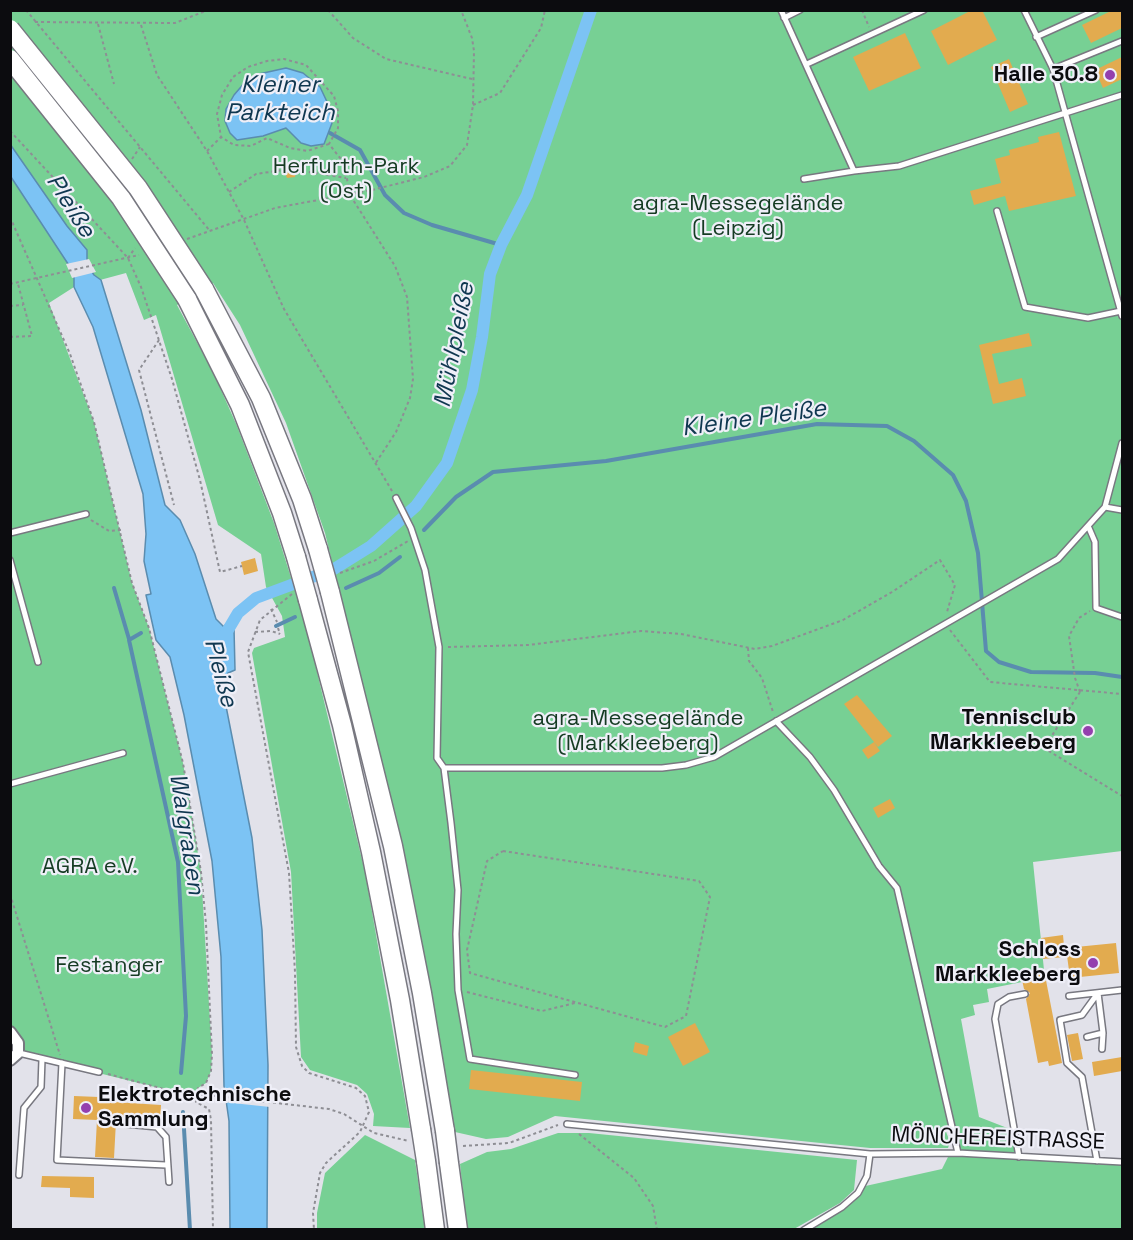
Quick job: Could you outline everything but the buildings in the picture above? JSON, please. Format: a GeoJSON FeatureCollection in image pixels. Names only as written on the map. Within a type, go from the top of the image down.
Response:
{"type":"FeatureCollection","features":[{"type":"Feature","properties":{"kind":"highway"},"geometry":{"type":"LineString","coordinates":[[10,29],[125,171],[204,289],[261,398],[302,499],[318,549],[363,717],[395,856],[422,993],[458,1230]]}},
{"type":"Feature","properties":{"kind":"highway"},"geometry":{"type":"LineString","coordinates":[[10,59],[97,165],[147,235],[187,299],[240,405],[270,479],[296,557],[301,596],[342,725],[371,852],[400,1000],[435,1230]]}},
{"type":"Feature","properties":{"kind":"street"},"geometry":{"type":"LineString","coordinates":[[10,1032],[18,1043],[14,1056]]}},
{"type":"Feature","properties":{"kind":"lane"},"geometry":{"type":"LineString","coordinates":[[781,10],[854,171]]}},
{"type":"Feature","properties":{"kind":"lane"},"geometry":{"type":"LineString","coordinates":[[784,18],[800,10]]}},
{"type":"Feature","properties":{"kind":"lane"},"geometry":{"type":"LineString","coordinates":[[807,64],[924,10]]}},
{"type":"Feature","properties":{"kind":"lane"},"geometry":{"type":"LineString","coordinates":[[997,211],[1025,307],[1088,318],[1122,314],[1053,69],[1024,10]]}},
{"type":"Feature","properties":{"kind":"lane"},"geometry":{"type":"LineString","coordinates":[[1036,37],[1096,10]]}},
{"type":"Feature","properties":{"kind":"lane"},"geometry":{"type":"LineString","coordinates":[[1053,69],[1122,41]]}},
{"type":"Feature","properties":{"kind":"lane"},"geometry":{"type":"LineString","coordinates":[[804,179],[899,166],[1122,95]]}},
{"type":"Feature","properties":{"kind":"lane"},"geometry":{"type":"LineString","coordinates":[[444,768],[662,768],[686,765],[714,757],[944,623],[1010,589],[1058,559],[1089,528],[1105,507],[1122,443]]}},
{"type":"Feature","properties":{"kind":"lane"},"geometry":{"type":"LineString","coordinates":[[396,498],[415,539],[431,597],[439,647],[437,758],[444,768],[458,890],[456,934],[459,990],[470,1059],[575,1075]]}},
{"type":"Feature","properties":{"kind":"lane"},"geometry":{"type":"LineString","coordinates":[[1105,507],[1122,510]]}},
{"type":"Feature","properties":{"kind":"lane"},"geometry":{"type":"LineString","coordinates":[[10,533],[86,513]]}},
{"type":"Feature","properties":{"kind":"lane"},"geometry":{"type":"LineString","coordinates":[[1089,528],[1095,542],[1096,608],[1122,617]]}},
{"type":"Feature","properties":{"kind":"lane"},"geometry":{"type":"LineString","coordinates":[[10,560],[38,663]]}},
{"type":"Feature","properties":{"kind":"lane"},"geometry":{"type":"LineString","coordinates":[[776,721],[810,757],[834,790],[879,866],[897,888],[958,1153]]}},
{"type":"Feature","properties":{"kind":"lane"},"geometry":{"type":"LineString","coordinates":[[10,783],[123,753]]}},
{"type":"Feature","properties":{"kind":"lane"},"geometry":{"type":"LineString","coordinates":[[1069,996],[1122,990]]}},
{"type":"Feature","properties":{"kind":"lane"},"geometry":{"type":"LineString","coordinates":[[1098,993],[1102,1049]]}},
{"type":"Feature","properties":{"kind":"lane"},"geometry":{"type":"LineString","coordinates":[[1097,1161],[1082,1077],[1067,1063],[1060,1020],[1082,1015],[1098,993]]}},
{"type":"Feature","properties":{"kind":"lane"},"geometry":{"type":"LineString","coordinates":[[1019,1157],[995,1019],[998,1004],[1008,997],[1025,994]]}},
{"type":"Feature","properties":{"kind":"lane"},"geometry":{"type":"LineString","coordinates":[[1087,1036],[1102,1033]]}},
{"type":"Feature","properties":{"kind":"lane"},"geometry":{"type":"LineString","coordinates":[[14,1056],[42,1059],[99,1072]]}},
{"type":"Feature","properties":{"kind":"lane"},"geometry":{"type":"LineString","coordinates":[[19,1175],[24,1108],[41,1087],[42,1059]]}},
{"type":"Feature","properties":{"kind":"lane"},"geometry":{"type":"LineString","coordinates":[[62,1064],[57,1160],[166,1165]]}},
{"type":"Feature","properties":{"kind":"lane"},"geometry":{"type":"LineString","coordinates":[[126,1124],[157,1127],[166,1137],[166,1165],[169,1182]]}},
{"type":"Feature","properties":{"kind":"lane"},"geometry":{"type":"LineString","coordinates":[[567,1124],[870,1154]]}},
{"type":"Feature","properties":{"kind":"lane","name":"MÖNCHEREISTRASSE"},"geometry":{"type":"LineString","coordinates":[[804,1230],[842,1207],[858,1193],[867,1176],[870,1154],[958,1153],[1122,1162]]}},
{"type":"Feature","properties":{"kind":"path"},"geometry":{"type":"LineString","coordinates":[[26,10],[210,231],[275,208],[372,190],[450,166],[467,146],[473,105],[472,39],[461,10]]}},
{"type":"Feature","properties":{"kind":"path"},"geometry":{"type":"LineString","coordinates":[[35,22],[141,25],[175,23],[208,10]]}},
{"type":"Feature","properties":{"kind":"path"},"geometry":{"type":"LineString","coordinates":[[328,10],[353,38],[386,59],[473,79]]}},
{"type":"Feature","properties":{"kind":"path"},"geometry":{"type":"LineString","coordinates":[[473,105],[500,93],[541,28],[545,10]]}},
{"type":"Feature","properties":{"kind":"path"},"geometry":{"type":"LineString","coordinates":[[862,10],[873,34]]}},
{"type":"Feature","properties":{"kind":"path"},"geometry":{"type":"LineString","coordinates":[[98,24],[114,84]]}},
{"type":"Feature","properties":{"kind":"path"},"geometry":{"type":"LineString","coordinates":[[141,25],[157,75],[207,151],[244,220],[284,309],[396,498]]}},
{"type":"Feature","properties":{"kind":"path"},"geometry":{"type":"LineString","coordinates":[[285,59],[306,65],[334,96],[338,111],[336,132],[329,144],[307,151],[290,148],[267,138],[251,146],[234,146],[221,137],[217,114],[222,95],[234,77],[248,67],[267,60],[285,59]]}},
{"type":"Feature","properties":{"kind":"path"},"geometry":{"type":"LineString","coordinates":[[10,131],[128,258],[159,340],[200,480],[220,572],[242,566]]}},
{"type":"Feature","properties":{"kind":"path"},"geometry":{"type":"LineString","coordinates":[[207,151],[221,137]]}},
{"type":"Feature","properties":{"kind":"path"},"geometry":{"type":"LineString","coordinates":[[329,144],[344,163],[350,195],[395,266],[407,297],[413,379],[410,398],[396,432],[375,464]]}},
{"type":"Feature","properties":{"kind":"path"},"geometry":{"type":"LineString","coordinates":[[297,170],[346,178]]}},
{"type":"Feature","properties":{"kind":"path"},"geometry":{"type":"LineString","coordinates":[[228,192],[256,174],[283,171]]}},
{"type":"Feature","properties":{"kind":"path"},"geometry":{"type":"LineString","coordinates":[[10,217],[70,354],[94,422],[132,583],[149,628],[183,763],[201,872],[212,1054],[211,1071],[206,1083],[198,1088],[196,1102],[209,1108],[211,1120],[213,1230]]}},
{"type":"Feature","properties":{"kind":"path"},"geometry":{"type":"LineString","coordinates":[[128,258],[135,249]]}},
{"type":"Feature","properties":{"kind":"path"},"geometry":{"type":"LineString","coordinates":[[10,284],[116,260]]}},
{"type":"Feature","properties":{"kind":"path"},"geometry":{"type":"LineString","coordinates":[[10,336],[32,336],[17,283]]}},
{"type":"Feature","properties":{"kind":"path"},"geometry":{"type":"LineString","coordinates":[[10,306],[23,305]]}},
{"type":"Feature","properties":{"kind":"path"},"geometry":{"type":"LineString","coordinates":[[159,340],[139,370],[174,505]]}},
{"type":"Feature","properties":{"kind":"path"},"geometry":{"type":"LineString","coordinates":[[86,513],[88,520],[109,531],[121,530]]}},
{"type":"Feature","properties":{"kind":"path"},"geometry":{"type":"LineString","coordinates":[[338,574],[374,561],[400,544],[415,539]]}},
{"type":"Feature","properties":{"kind":"path"},"geometry":{"type":"LineString","coordinates":[[439,647],[528,645],[641,631],[681,634],[748,648],[772,646],[843,620],[940,560],[955,585],[944,623],[990,682],[1080,692],[1122,694]]}},
{"type":"Feature","properties":{"kind":"path"},"geometry":{"type":"LineString","coordinates":[[301,596],[287,600],[271,609],[260,620],[248,652],[289,873],[298,1057],[309,1073],[356,1089],[365,1096],[369,1112],[360,1132],[326,1163],[320,1173],[313,1213],[314,1230]]}},
{"type":"Feature","properties":{"kind":"path"},"geometry":{"type":"LineString","coordinates":[[1080,692],[1075,678],[1070,636],[1079,618],[1096,608]]}},
{"type":"Feature","properties":{"kind":"path"},"geometry":{"type":"LineString","coordinates":[[271,609],[277,622]]}},
{"type":"Feature","properties":{"kind":"path"},"geometry":{"type":"LineString","coordinates":[[255,632],[271,631],[280,634],[278,628]]}},
{"type":"Feature","properties":{"kind":"path"},"geometry":{"type":"LineString","coordinates":[[748,648],[749,661],[762,678],[776,721]]}},
{"type":"Feature","properties":{"kind":"path"},"geometry":{"type":"LineString","coordinates":[[1080,692],[1044,748],[1122,796]]}},
{"type":"Feature","properties":{"kind":"path"},"geometry":{"type":"LineString","coordinates":[[459,990],[542,1011],[576,1002],[665,1027],[686,1016],[710,897],[699,881],[503,851],[487,861],[467,950],[470,973],[576,1002]]}},
{"type":"Feature","properties":{"kind":"path"},"geometry":{"type":"LineString","coordinates":[[10,894],[62,1064]]}},
{"type":"Feature","properties":{"kind":"path"},"geometry":{"type":"LineString","coordinates":[[99,1072],[171,1091],[290,1105]]}},
{"type":"Feature","properties":{"kind":"path"},"geometry":{"type":"LineString","coordinates":[[567,1124],[634,1178],[653,1206],[657,1230]]}},
{"type":"Feature","properties":{"kind":"green space"},"geometry":{"type":"Polygon","coordinates":[[[10,11],[1122,11],[1122,851],[1033,862],[1044,970],[1021,975],[1022,982],[987,989],[989,1002],[973,1005],[975,1015],[961,1019],[979,1117],[1015,1131],[1019,1157],[1122,1162],[1122,1229],[804,1229],[842,1207],[861,1187],[942,1169],[950,1153],[958,1153],[952,1129],[945,1129],[950,1142],[948,1148],[870,1148],[555,1116],[508,1137],[486,1139],[455,1132],[400,843],[325,533],[286,423],[240,325],[213,283],[177,305],[214,374],[237,426],[274,523],[306,626],[365,872],[410,1128],[373,1126],[374,1114],[367,1094],[357,1085],[310,1070],[301,1057],[291,872],[252,653],[254,648],[285,637],[282,616],[266,587],[261,554],[218,525],[156,315],[144,320],[126,273],[74,287],[49,303],[94,422],[132,583],[149,628],[183,763],[201,872],[212,1054],[211,1071],[206,1083],[198,1088],[197,1094],[171,1091],[18,1053],[11,1060],[10,11]]]}},
{"type":"Feature","properties":{"kind":"green space"},"geometry":{"type":"Polygon","coordinates":[[[558,1133],[589,1133],[857,1160],[854,1190],[840,1203],[794,1229],[467,1229],[460,1164],[487,1152],[511,1149],[558,1133]]]}},
{"type":"Feature","properties":{"kind":"green space"},"geometry":{"type":"Polygon","coordinates":[[[365,1135],[415,1160],[425,1229],[317,1229],[317,1213],[325,1173],[365,1135]]]}},
{"type":"Feature","properties":{"kind":"water","name":"Kleiner Parkteich"},"geometry":{"type":"Polygon","coordinates":[[[286,68],[303,73],[320,87],[329,106],[332,123],[324,144],[311,146],[301,143],[286,128],[263,136],[237,140],[230,133],[225,121],[226,109],[234,95],[246,81],[259,74],[286,68]]]}},
{"type":"Feature","properties":{"kind":"water","name":"Pleiße"},"geometry":{"type":"Polygon","coordinates":[[[10,144],[67,226],[87,250],[87,263],[94,275],[101,280],[141,410],[165,505],[180,520],[195,554],[216,619],[224,627],[226,624],[234,628],[235,670],[228,673],[224,696],[252,838],[262,930],[268,1065],[267,1229],[230,1229],[229,1121],[224,1086],[221,957],[212,861],[184,715],[170,657],[156,640],[146,595],[151,594],[144,561],[146,534],[143,494],[93,327],[74,287],[74,273],[11,177],[10,144]]]}},
{"type":"Feature","properties":{"kind":"pier"},"geometry":{"type":"Polygon","coordinates":[[[89,259],[96,272],[72,278],[66,264],[89,259]]]}},
{"type":"Feature","properties":{"kind":"pier"},"geometry":{"type":"Polygon","coordinates":[[[222,1091],[270,1097],[270,1107],[223,1102],[222,1091]]]}},
{"type":"Feature","properties":{"kind":"waterway","name":"Mühlpleiße"},"geometry":{"type":"LineString","coordinates":[[222,640],[238,613],[256,598],[334,569],[371,546],[416,506],[447,463],[472,390],[490,274],[501,245],[527,195],[591,10]]}},
{"type":"Feature","properties":{"kind":"waterway"},"geometry":{"type":"LineString","coordinates":[[330,133],[360,150],[385,195],[404,213],[432,225],[501,245]]}},
{"type":"Feature","properties":{"kind":"waterway","name":"Kleine Pleiße"},"geometry":{"type":"LineString","coordinates":[[424,530],[456,497],[493,472],[606,461],[817,424],[887,426],[914,441],[953,475],[966,501],[978,553],[986,651],[999,662],[1031,672],[1095,673],[1122,677]]}},
{"type":"Feature","properties":{"kind":"waterway","name":"Kleine Pleiße"},"geometry":{"type":"LineString","coordinates":[[346,588],[379,573],[400,557]]}},
{"type":"Feature","properties":{"kind":"waterway","name":"Walgraben"},"geometry":{"type":"LineString","coordinates":[[114,588],[129,639]]}},
{"type":"Feature","properties":{"kind":"waterway","name":"Kleine Pleiße"},"geometry":{"type":"LineString","coordinates":[[276,626],[295,617]]}},
{"type":"Feature","properties":{"kind":"waterway","name":"Walgraben"},"geometry":{"type":"LineString","coordinates":[[141,633],[129,640],[178,862],[186,1016],[181,1073]]}},
{"type":"Feature","properties":{"kind":"waterway","name":"Walgraben"},"geometry":{"type":"LineString","coordinates":[[183,1112],[190,1230]]}},
{"type":"Feature","properties":{"kind":"place","name":"Halle 30.8"},"geometry":{"type":"Point","coordinates":[1110,75]}},
{"type":"Feature","properties":{"kind":"place","name":"Tennisclub Markkleeberg"},"geometry":{"type":"Point","coordinates":[1088,731]}},
{"type":"Feature","properties":{"kind":"place","name":"Schloss Markkleeberg"},"geometry":{"type":"Point","coordinates":[1093,963]}},
{"type":"Feature","properties":{"kind":"place","name":"Elektrotechnische Sammlung"},"geometry":{"type":"Point","coordinates":[86,1108]}},
{"type":"Feature","properties":{"kind":"park label","name":"Herfurth-Park (Ost)"},"geometry":{"type":"Point","coordinates":[346,180]}},
{"type":"Feature","properties":{"kind":"park label","name":"agra-Messegelände (Leipzig)"},"geometry":{"type":"Point","coordinates":[738,216]}},
{"type":"Feature","properties":{"kind":"park label","name":"agra-Messegelände (Markkleeberg)"},"geometry":{"type":"Point","coordinates":[638,732]}},
{"type":"Feature","properties":{"kind":"park label","name":"AGRA e.V."},"geometry":{"type":"Point","coordinates":[90,867]}},
{"type":"Feature","properties":{"kind":"park label","name":"Festanger"},"geometry":{"type":"Point","coordinates":[109,966]}}]}
